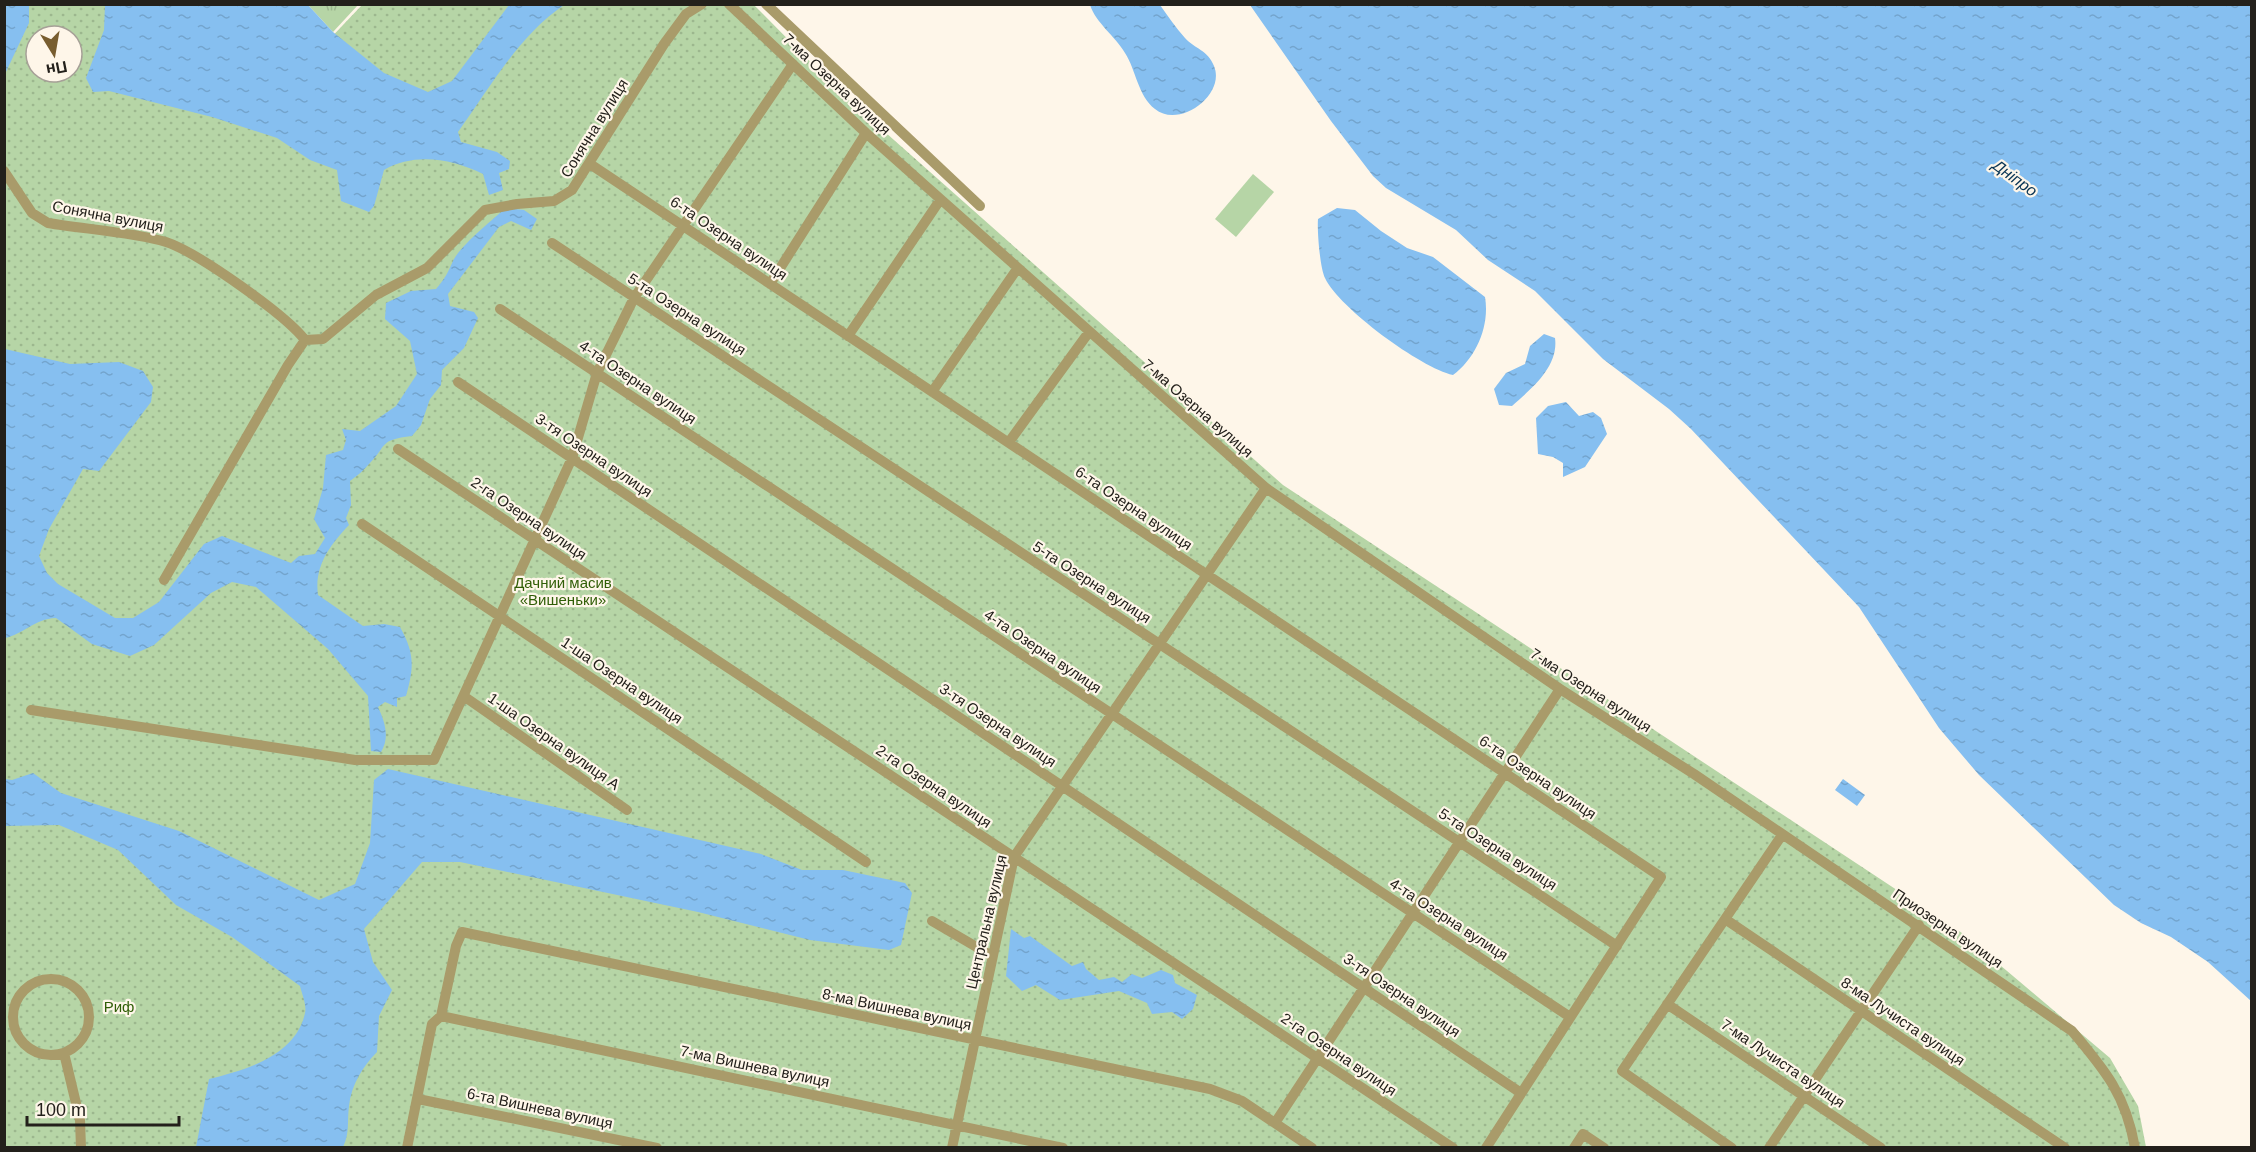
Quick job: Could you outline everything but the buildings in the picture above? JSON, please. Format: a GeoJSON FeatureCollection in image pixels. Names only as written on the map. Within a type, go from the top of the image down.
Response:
{"type":"FeatureCollection","features":[{"type":"Feature","properties":{"kind":"street","name":"Сонячна вулиця"},"geometry":{"type":"LineString","coordinates":[[4,171],[32,213],[48,223],[167,242],[204,261],[270,309],[298,331],[305,340],[322,339],[376,295],[427,268],[485,210],[517,204],[554,201],[572,190],[664,44],[686,14],[702,4]]}},
{"type":"Feature","properties":{"kind":"street","name":"7-ма Озерна вулиця"},"geometry":{"type":"LineString","coordinates":[[729,4],[940,200],[1266,488],[1560,689],[1694,774]]}},
{"type":"Feature","properties":{"kind":"street"},"geometry":{"type":"LineString","coordinates":[[766,4],[980,206]]}},
{"type":"Feature","properties":{"kind":"street"},"geometry":{"type":"LineString","coordinates":[[31,710],[355,760],[386,762],[434,760],[465,697],[572,458],[597,373],[634,298],[793,64]]}},
{"type":"Feature","properties":{"kind":"street"},"geometry":{"type":"LineString","coordinates":[[770,284],[866,133]]}},
{"type":"Feature","properties":{"kind":"street","name":"6-та Озерна вулиця"},"geometry":{"type":"LineString","coordinates":[[590,164],[1661,877],[1617,946]]}},
{"type":"Feature","properties":{"kind":"street"},"geometry":{"type":"LineString","coordinates":[[848,336],[940,200]]}},
{"type":"Feature","properties":{"kind":"street","name":"5-та Озерна вулиця"},"geometry":{"type":"LineString","coordinates":[[552,243],[1617,946]]}},
{"type":"Feature","properties":{"kind":"street"},"geometry":{"type":"LineString","coordinates":[[932,392],[1017,269]]}},
{"type":"Feature","properties":{"kind":"street","name":"4-та Озерна вулиця"},"geometry":{"type":"LineString","coordinates":[[500,309],[1570,1017]]}},
{"type":"Feature","properties":{"kind":"street"},"geometry":{"type":"LineString","coordinates":[[1009,442],[1089,332]]}},
{"type":"Feature","properties":{"kind":"street"},"geometry":{"type":"LineString","coordinates":[[164,580],[288,365],[305,340]]}},
{"type":"Feature","properties":{"kind":"street","name":"3-тя Озерна вулиця"},"geometry":{"type":"LineString","coordinates":[[458,382],[1521,1093]]}},
{"type":"Feature","properties":{"kind":"street","name":"2-га Озерна вулиця"},"geometry":{"type":"LineString","coordinates":[[398,449],[1453,1148]]}},
{"type":"Feature","properties":{"kind":"street","name":"Центральна вулиця"},"geometry":{"type":"LineString","coordinates":[[952,1148],[1014,857],[1266,488]]}},
{"type":"Feature","properties":{"kind":"street","name":"1-ша Озерна вулиця"},"geometry":{"type":"LineString","coordinates":[[362,524],[866,862]]}},
{"type":"Feature","properties":{"kind":"street"},"geometry":{"type":"LineString","coordinates":[[1275,1123],[1560,689]]}},
{"type":"Feature","properties":{"kind":"street","name":"1-ша Озерна вулиця А"},"geometry":{"type":"LineString","coordinates":[[465,697],[627,810]]}},
{"type":"Feature","properties":{"kind":"street","name":"Приозерна вулиця"},"geometry":{"type":"LineString","coordinates":[[1694,774],[2072,1031],[2117,1089],[2131,1125],[2135,1148]]}},
{"type":"Feature","properties":{"kind":"street"},"geometry":{"type":"LineString","coordinates":[[1732,1148],[1622,1071],[1782,835]]}},
{"type":"Feature","properties":{"kind":"street","name":"8-ма Лучиста вулиця"},"geometry":{"type":"LineString","coordinates":[[1725,919],[2065,1148]]}},
{"type":"Feature","properties":{"kind":"street"},"geometry":{"type":"LineString","coordinates":[[932,921],[992,956]]}},
{"type":"Feature","properties":{"kind":"street"},"geometry":{"type":"LineString","coordinates":[[1769,1148],[1919,926]]}},
{"type":"Feature","properties":{"kind":"street","name":"8-ма Вишнева вулиця"},"geometry":{"type":"LineString","coordinates":[[441,1016],[456,946],[462,932],[1210,1089],[1242,1101],[1312,1148]]}},
{"type":"Feature","properties":{"kind":"street"},"geometry":{"type":"LineString","coordinates":[[1486,1148],[1617,946]]}},
{"type":"Feature","properties":{"kind":"street"},"geometry":{"type":"LineString","coordinates":[[45,979],[57,979],[70,983],[80,990],[88,1007],[89,1026],[84,1038],[64,1053],[39,1053],[19,1038],[14,1026],[13,1014],[19,996],[33,983],[45,979]]}},
{"type":"Feature","properties":{"kind":"street","name":"7-ма Лучиста вулиця"},"geometry":{"type":"LineString","coordinates":[[1667,1004],[1881,1148]]}},
{"type":"Feature","properties":{"kind":"street"},"geometry":{"type":"LineString","coordinates":[[407,1148],[432,1024],[441,1016]]}},
{"type":"Feature","properties":{"kind":"street","name":"7-ма Вишнева вулиця"},"geometry":{"type":"LineString","coordinates":[[441,1016],[1063,1148]]}},
{"type":"Feature","properties":{"kind":"street"},"geometry":{"type":"LineString","coordinates":[[64,1053],[80,1120],[81,1148]]}},
{"type":"Feature","properties":{"kind":"street","name":"6-та Вишнева вулиця"},"geometry":{"type":"LineString","coordinates":[[418,1099],[657,1148]]}},
{"type":"Feature","properties":{"kind":"street"},"geometry":{"type":"LineString","coordinates":[[1574,1148],[1583,1134],[1604,1148]]}},
{"type":"Feature","properties":{"kind":"green space","name":"Дачний масив «Вишеньки»"},"geometry":{"type":"Polygon","coordinates":[[[5,4],[274,5],[323,46],[362,5],[754,5],[841,93],[1283,485],[1962,933],[2110,1058],[2138,1106],[2146,1147],[5,1148],[5,4]]]}},
{"type":"Feature","properties":{"kind":"green space"},"geometry":{"type":"Polygon","coordinates":[[[308,5],[358,5],[333,32],[308,5]]]}},
{"type":"Feature","properties":{"kind":"green space"},"geometry":{"type":"Polygon","coordinates":[[[1253,174],[1274,192],[1236,237],[1215,219],[1253,174]]]}},
{"type":"Feature","properties":{"kind":"water"},"geometry":{"type":"Polygon","coordinates":[[[5,4],[29,5],[29,23],[24,24],[24,34],[5,74],[5,4]]]}},
{"type":"Feature","properties":{"kind":"water"},"geometry":{"type":"Polygon","coordinates":[[[105,5],[308,5],[333,32],[384,73],[428,92],[452,81],[509,5],[564,5],[533,31],[519,47],[458,132],[461,142],[497,152],[510,161],[509,169],[499,173],[503,190],[489,195],[483,174],[446,161],[421,159],[408,161],[384,170],[374,206],[369,212],[341,201],[337,170],[310,160],[277,138],[212,117],[109,91],[93,92],[86,78],[104,30],[105,5]]]}},
{"type":"Feature","properties":{"kind":"water"},"geometry":{"type":"Polygon","coordinates":[[[1090,5],[1160,5],[1185,38],[1205,53],[1214,66],[1216,77],[1207,98],[1198,106],[1176,115],[1165,114],[1155,109],[1149,104],[1141,90],[1125,53],[1097,18],[1090,5]]]}},
{"type":"Feature","properties":{"kind":"water","name":"Дніпро"},"geometry":{"type":"Polygon","coordinates":[[[1250,5],[2251,5],[2251,1001],[2208,962],[2171,937],[2141,923],[2114,905],[1979,775],[1939,728],[1859,607],[1691,429],[1669,409],[1603,359],[1535,291],[1488,260],[1456,230],[1386,188],[1373,176],[1331,121],[1250,5]]]}},
{"type":"Feature","properties":{"kind":"water"},"geometry":{"type":"Polygon","coordinates":[[[506,208],[524,210],[537,219],[531,230],[511,221],[499,227],[448,294],[450,306],[474,312],[478,318],[464,348],[442,370],[441,385],[430,399],[421,425],[412,436],[394,439],[385,444],[375,458],[350,481],[351,505],[346,518],[349,525],[330,548],[318,575],[318,595],[363,626],[384,624],[400,627],[411,653],[412,669],[406,696],[397,698],[397,707],[385,702],[378,707],[386,730],[384,747],[381,752],[371,751],[368,696],[328,649],[256,587],[232,582],[211,593],[154,645],[130,656],[92,644],[56,618],[41,621],[5,638],[5,349],[70,364],[119,362],[143,371],[153,387],[151,402],[99,471],[83,469],[49,529],[39,556],[47,573],[58,584],[115,618],[133,618],[159,602],[204,544],[222,536],[291,563],[299,556],[315,554],[325,538],[314,519],[323,488],[326,455],[343,450],[346,440],[342,429],[360,431],[396,406],[417,374],[410,341],[385,319],[386,303],[411,291],[436,289],[462,248],[506,208]]]}},
{"type":"Feature","properties":{"kind":"water"},"geometry":{"type":"Polygon","coordinates":[[[1337,208],[1355,210],[1407,248],[1433,257],[1485,297],[1485,319],[1480,340],[1468,360],[1453,375],[1421,361],[1382,335],[1346,305],[1333,290],[1325,278],[1322,266],[1318,219],[1337,208]]]}},
{"type":"Feature","properties":{"kind":"water"},"geometry":{"type":"Polygon","coordinates":[[[1544,334],[1555,338],[1553,358],[1548,368],[1535,385],[1512,406],[1499,405],[1494,389],[1506,373],[1525,364],[1530,346],[1544,334]]]}},
{"type":"Feature","properties":{"kind":"water"},"geometry":{"type":"Polygon","coordinates":[[[1566,402],[1579,416],[1593,412],[1601,418],[1607,434],[1585,467],[1563,477],[1563,463],[1553,457],[1538,454],[1536,418],[1548,406],[1566,402]]]}},
{"type":"Feature","properties":{"kind":"water"},"geometry":{"type":"Polygon","coordinates":[[[388,769],[761,854],[802,870],[843,870],[905,883],[912,893],[901,945],[889,950],[810,940],[698,912],[460,862],[422,862],[364,929],[373,962],[392,990],[379,1016],[377,1052],[367,1063],[352,1091],[343,1147],[196,1147],[209,1079],[253,1066],[267,1059],[291,1040],[300,1028],[305,1013],[305,1003],[300,986],[232,937],[176,905],[118,850],[59,825],[5,826],[5,779],[12,780],[33,773],[61,793],[179,831],[319,900],[355,884],[370,843],[374,780],[388,769]]]}},
{"type":"Feature","properties":{"kind":"water"},"geometry":{"type":"Polygon","coordinates":[[[1843,779],[1865,795],[1857,806],[1835,790],[1843,779]]]}},
{"type":"Feature","properties":{"kind":"water"},"geometry":{"type":"Polygon","coordinates":[[[1011,929],[1024,938],[1030,936],[1072,966],[1083,962],[1086,969],[1099,980],[1114,977],[1122,982],[1132,974],[1142,978],[1161,970],[1173,975],[1175,983],[1197,995],[1193,1009],[1182,1019],[1172,1012],[1152,1014],[1147,1003],[1119,991],[1060,1000],[1036,985],[1022,991],[1006,976],[1011,929]]]}},
{"type":"Feature","properties":{"kind":"park label","name":"Риф"},"geometry":{"type":"Point","coordinates":[119,1006]}}]}
